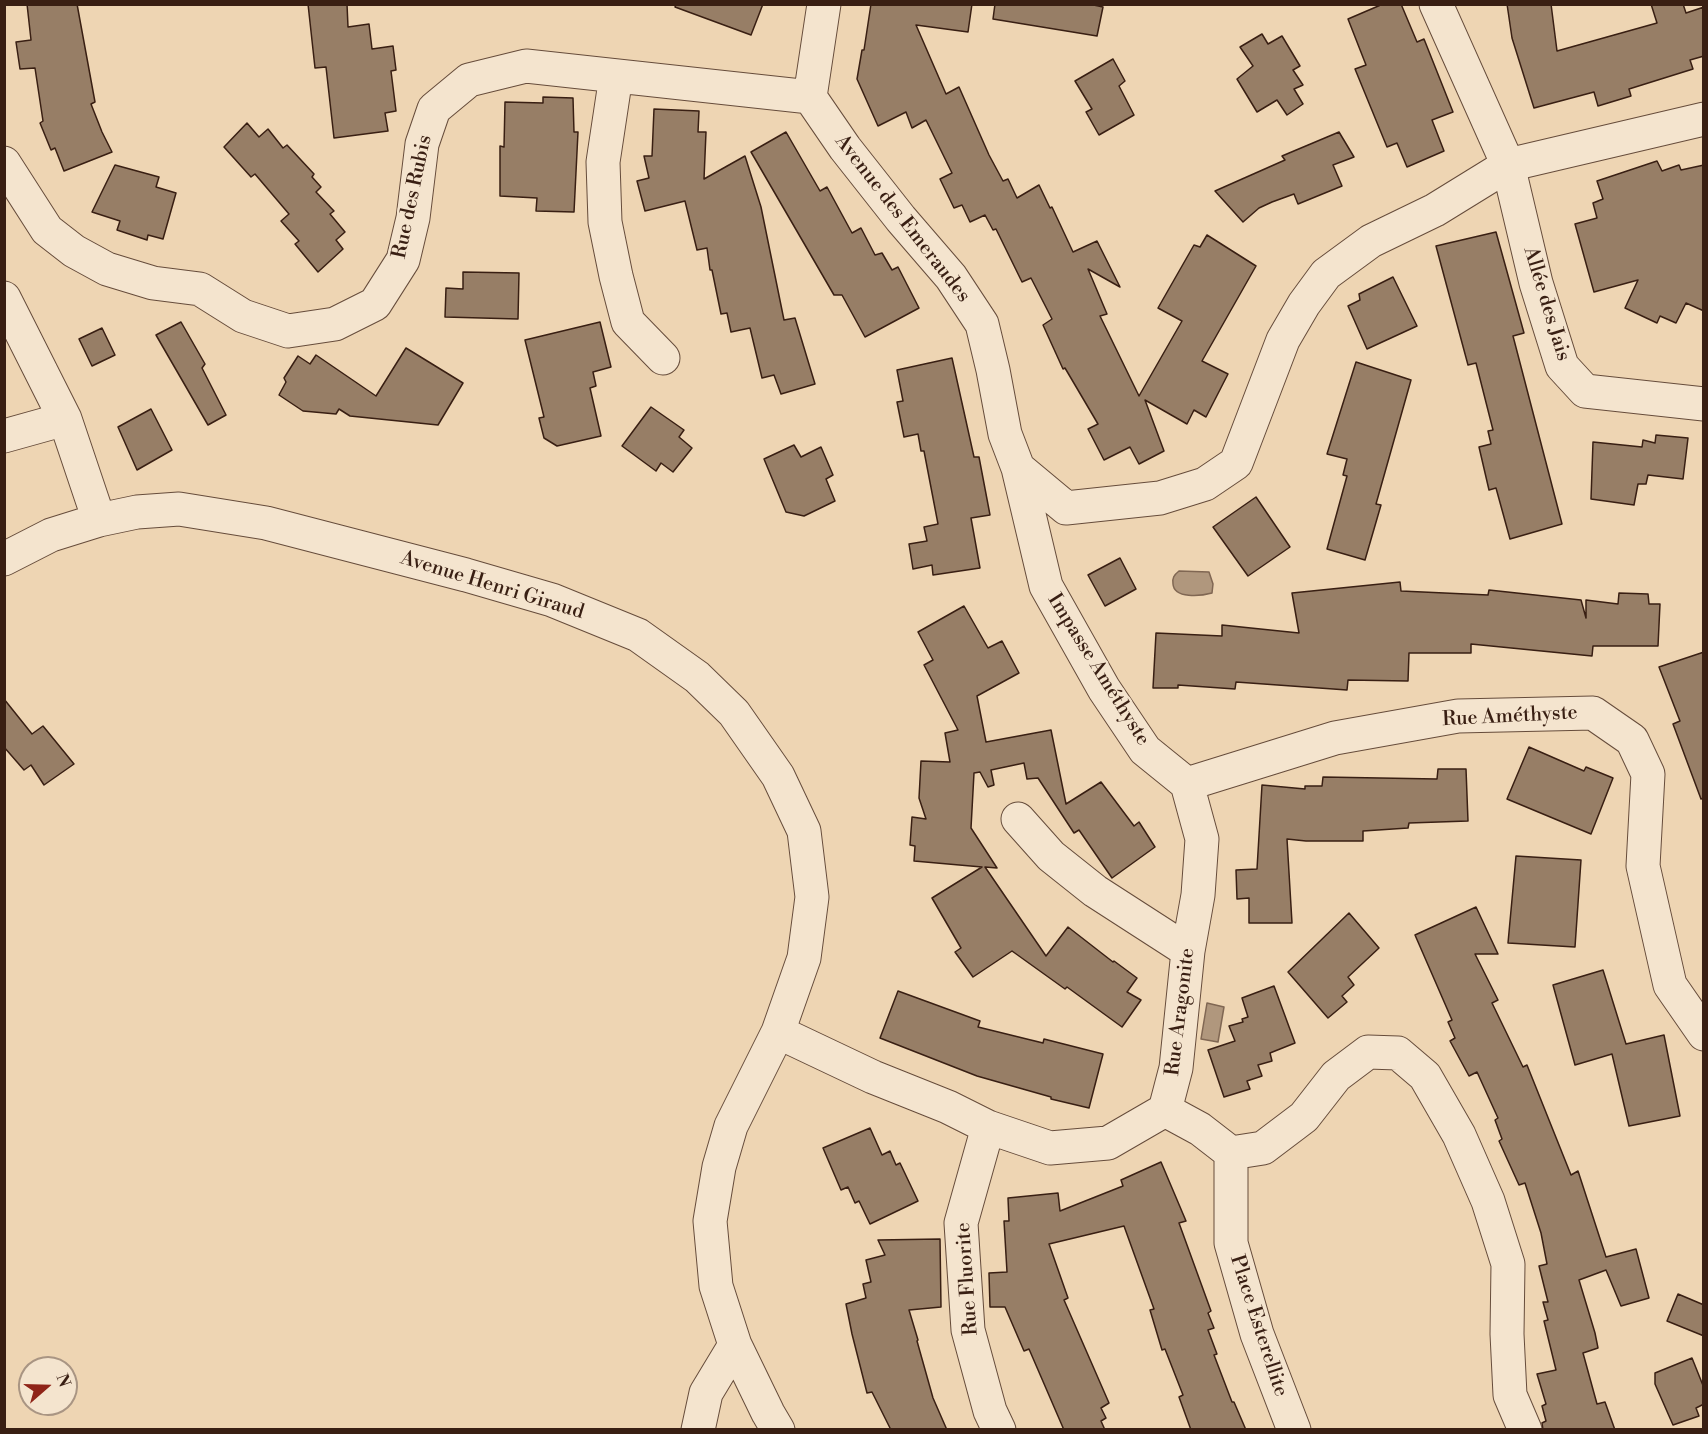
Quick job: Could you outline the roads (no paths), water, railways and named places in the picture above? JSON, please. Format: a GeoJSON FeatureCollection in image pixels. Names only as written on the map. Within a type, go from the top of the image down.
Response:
{"type":"FeatureCollection","features":[{"type":"Feature","properties":{"kind":"street"},"geometry":{"type":"LineString","coordinates":[[810,97],[824,4]]}},
{"type":"Feature","properties":{"kind":"street","name":"Allée des Jais"},"geometry":{"type":"LineString","coordinates":[[1436,4],[1508,165],[1536,283],[1562,366],[1585,392],[1704,404]]}},
{"type":"Feature","properties":{"kind":"street","name":"Rue des Rubis"},"geometry":{"type":"LineString","coordinates":[[4,163],[47,230],[74,251],[116,272],[153,283],[200,289],[243,316],[288,331],[335,324],[375,303],[403,260],[413,218],[422,144],[434,109],[469,80],[526,66],[810,97]]}},
{"type":"Feature","properties":{"kind":"street"},"geometry":{"type":"LineString","coordinates":[[616,76],[603,162],[605,222],[628,322],[663,358]]}},
{"type":"Feature","properties":{"kind":"street","name":"Avenue des Emeraudes"},"geometry":{"type":"LineString","coordinates":[[810,97],[845,148],[901,219],[951,277],[982,324],[1005,434],[1018,468],[1066,508]]}},
{"type":"Feature","properties":{"kind":"street"},"geometry":{"type":"LineString","coordinates":[[1034,540],[1066,508],[1160,498],[1205,484],[1236,463],[1283,340],[1304,304],[1326,274],[1371,241],[1436,210],[1508,165],[1704,119]]}},
{"type":"Feature","properties":{"kind":"street"},"geometry":{"type":"LineString","coordinates":[[4,298],[64,419],[99,520]]}},
{"type":"Feature","properties":{"kind":"street"},"geometry":{"type":"LineString","coordinates":[[4,436],[64,419]]}},
{"type":"Feature","properties":{"kind":"street","name":"Impasse Améthyste"},"geometry":{"type":"LineString","coordinates":[[1018,468],[1046,586],[1104,689],[1145,750],[1186,784]]}},
{"type":"Feature","properties":{"kind":"street","name":"Avenue Henri Giraud"},"geometry":{"type":"LineString","coordinates":[[4,559],[51,535],[99,520],[137,512],[179,509],[266,524],[552,600],[638,635],[698,677],[734,713],[778,776],[804,831],[812,897],[804,958],[778,1032],[732,1126],[719,1167],[710,1221],[716,1286],[735,1345],[778,1430]]}},
{"type":"Feature","properties":{"kind":"street","name":"Rue Améthyste"},"geometry":{"type":"LineString","coordinates":[[1186,784],[1335,738],[1458,716],[1593,713],[1632,740],[1648,774],[1643,866],[1670,985],[1704,1034]]}},
{"type":"Feature","properties":{"kind":"street","name":"Rue Aragonite"},"geometry":{"type":"LineString","coordinates":[[1165,1110],[1176,1068],[1188,951],[1198,895],[1202,839],[1186,784]]}},
{"type":"Feature","properties":{"kind":"street"},"geometry":{"type":"LineString","coordinates":[[1018,819],[1051,856],[1086,884],[1188,951]]}},
{"type":"Feature","properties":{"kind":"street"},"geometry":{"type":"LineString","coordinates":[[778,1032],[873,1077],[948,1107],[988,1127],[1050,1148],[1108,1143],[1165,1110],[1200,1129],[1231,1153],[1263,1148],[1304,1117],[1336,1076],[1368,1052],[1398,1053],[1425,1076],[1459,1135],[1488,1201],[1508,1264],[1507,1334],[1510,1395],[1525,1430]]}},
{"type":"Feature","properties":{"kind":"street","name":"Rue Fluorite"},"geometry":{"type":"LineString","coordinates":[[988,1127],[961,1223],[968,1330],[990,1411],[999,1430]]}},
{"type":"Feature","properties":{"kind":"street","name":"Place Esterellite"},"geometry":{"type":"LineString","coordinates":[[1231,1153],[1231,1243],[1257,1334],[1294,1430]]}},
{"type":"Feature","properties":{"kind":"street"},"geometry":{"type":"LineString","coordinates":[[698,1430],[706,1393],[735,1345]]}}]}
